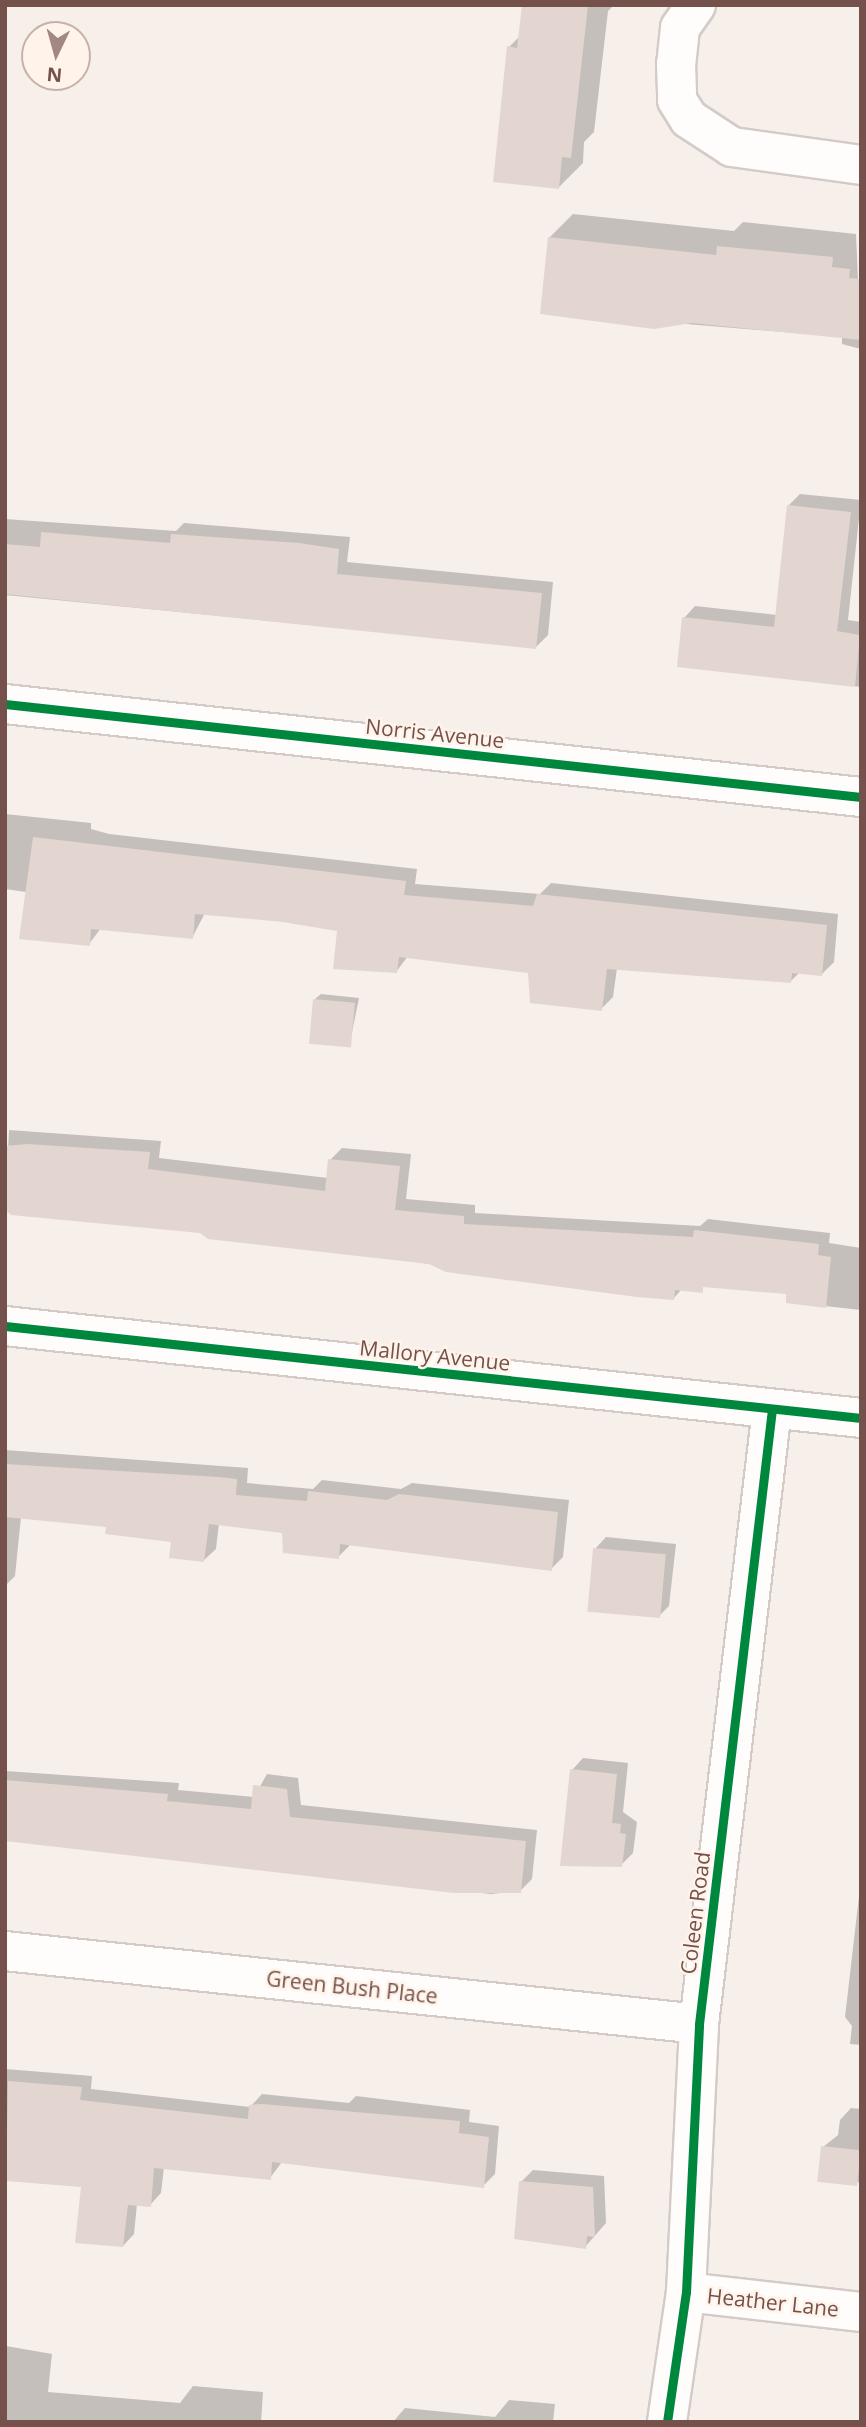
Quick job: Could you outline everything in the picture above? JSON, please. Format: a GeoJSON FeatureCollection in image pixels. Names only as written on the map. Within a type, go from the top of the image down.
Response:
{"type":"FeatureCollection","features":[{"type":"Feature","properties":{"kind":"street"},"geometry":{"type":"LineString","coordinates":[[696,5],[680,28],[676,64],[677,100],[689,119],[732,147],[861,165]]}},
{"type":"Feature","properties":{"kind":"street","name":"Norris Avenue"},"geometry":{"type":"LineString","coordinates":[[5,704],[861,797]]}},
{"type":"Feature","properties":{"kind":"street","name":"Mallory Avenue"},"geometry":{"type":"LineString","coordinates":[[5,1326],[861,1418]]}},
{"type":"Feature","properties":{"kind":"street","name":"Coleen Road"},"geometry":{"type":"LineString","coordinates":[[667,2422],[685,2292],[699,2024],[772,1409]]}},
{"type":"Feature","properties":{"kind":"street","name":"Green Bush Place"},"geometry":{"type":"LineString","coordinates":[[5,1951],[699,2024]]}},
{"type":"Feature","properties":{"kind":"street","name":"Heather Lane"},"geometry":{"type":"LineString","coordinates":[[685,2292],[861,2312]]}},
{"type":"Feature","properties":{"kind":"building"},"geometry":{"type":"Polygon","coordinates":[[[522,5],[588,5],[571,158],[562,157],[559,189],[493,182],[507,46],[517,48],[522,5]]]}},
{"type":"Feature","properties":{"kind":"building"},"geometry":{"type":"Polygon","coordinates":[[[548,237],[716,255],[717,246],[833,257],[832,267],[850,269],[849,278],[861,279],[861,340],[692,323],[654,329],[540,314],[548,237]]]}},
{"type":"Feature","properties":{"kind":"building"},"geometry":{"type":"Polygon","coordinates":[[[787,505],[851,512],[837,631],[860,635],[855,687],[677,667],[682,617],[774,627],[787,505]]]}},
{"type":"Feature","properties":{"kind":"building"},"geometry":{"type":"Polygon","coordinates":[[[41,532],[170,543],[171,534],[299,543],[339,549],[337,574],[542,593],[536,649],[5,594],[5,544],[40,547],[41,532]]]}},
{"type":"Feature","properties":{"kind":"building"},"geometry":{"type":"Polygon","coordinates":[[[33,837],[406,881],[404,895],[533,906],[537,894],[827,925],[822,976],[792,973],[791,983],[607,969],[602,1011],[530,1003],[528,973],[399,957],[397,973],[333,969],[337,931],[283,922],[195,914],[193,939],[91,929],[90,946],[19,939],[33,837]]]}},
{"type":"Feature","properties":{"kind":"building"},"geometry":{"type":"Polygon","coordinates":[[[313,999],[355,1003],[351,1047],[309,1044],[313,999]]]}},
{"type":"Feature","properties":{"kind":"building"},"geometry":{"type":"Polygon","coordinates":[[[27,1144],[150,1152],[148,1169],[325,1191],[328,1159],[400,1166],[395,1210],[464,1216],[464,1224],[693,1237],[694,1230],[819,1244],[818,1255],[831,1257],[826,1308],[786,1303],[786,1294],[703,1287],[703,1293],[675,1290],[674,1300],[637,1297],[446,1272],[429,1264],[208,1239],[200,1233],[11,1215],[5,1209],[5,1146],[27,1144]]]}},
{"type":"Feature","properties":{"kind":"building"},"geometry":{"type":"Polygon","coordinates":[[[5,1464],[237,1479],[236,1495],[307,1501],[308,1491],[387,1500],[399,1494],[558,1512],[552,1571],[340,1544],[339,1559],[283,1553],[282,1533],[209,1524],[204,1562],[169,1558],[171,1542],[105,1534],[106,1527],[5,1517],[5,1464]]]}},
{"type":"Feature","properties":{"kind":"building"},"geometry":{"type":"Polygon","coordinates":[[[593,1548],[666,1554],[660,1618],[587,1612],[593,1548]]]}},
{"type":"Feature","properties":{"kind":"building"},"geometry":{"type":"Polygon","coordinates":[[[570,1769],[617,1774],[612,1823],[621,1824],[620,1833],[626,1834],[622,1867],[560,1866],[570,1769]]]}},
{"type":"Feature","properties":{"kind":"building"},"geometry":{"type":"Polygon","coordinates":[[[5,1780],[168,1794],[167,1801],[251,1809],[253,1785],[287,1789],[290,1817],[526,1841],[521,1893],[454,1893],[5,1841],[5,1780]]]}},
{"type":"Feature","properties":{"kind":"building"},"geometry":{"type":"Polygon","coordinates":[[[8,2081],[82,2087],[80,2100],[248,2119],[249,2105],[262,2104],[460,2121],[459,2133],[489,2137],[484,2188],[272,2162],[271,2180],[154,2168],[151,2207],[128,2205],[123,2247],[75,2243],[81,2187],[6,2181],[8,2081]]]}},
{"type":"Feature","properties":{"kind":"building"},"geometry":{"type":"Polygon","coordinates":[[[821,2146],[861,2150],[857,2186],[817,2182],[821,2146]]]}},
{"type":"Feature","properties":{"kind":"building"},"geometry":{"type":"Polygon","coordinates":[[[519,2181],[593,2187],[595,2237],[587,2236],[586,2249],[514,2239],[519,2181]]]}},
{"type":"Feature","properties":{"kind":"cycle path"},"geometry":{"type":"LineString","coordinates":[[5,704],[861,797]]}},
{"type":"Feature","properties":{"kind":"cycle path"},"geometry":{"type":"LineString","coordinates":[[5,1326],[861,1418]]}},
{"type":"Feature","properties":{"kind":"cycle path"},"geometry":{"type":"LineString","coordinates":[[667,2422],[686,2292],[699,2024],[772,1409]]}}]}
